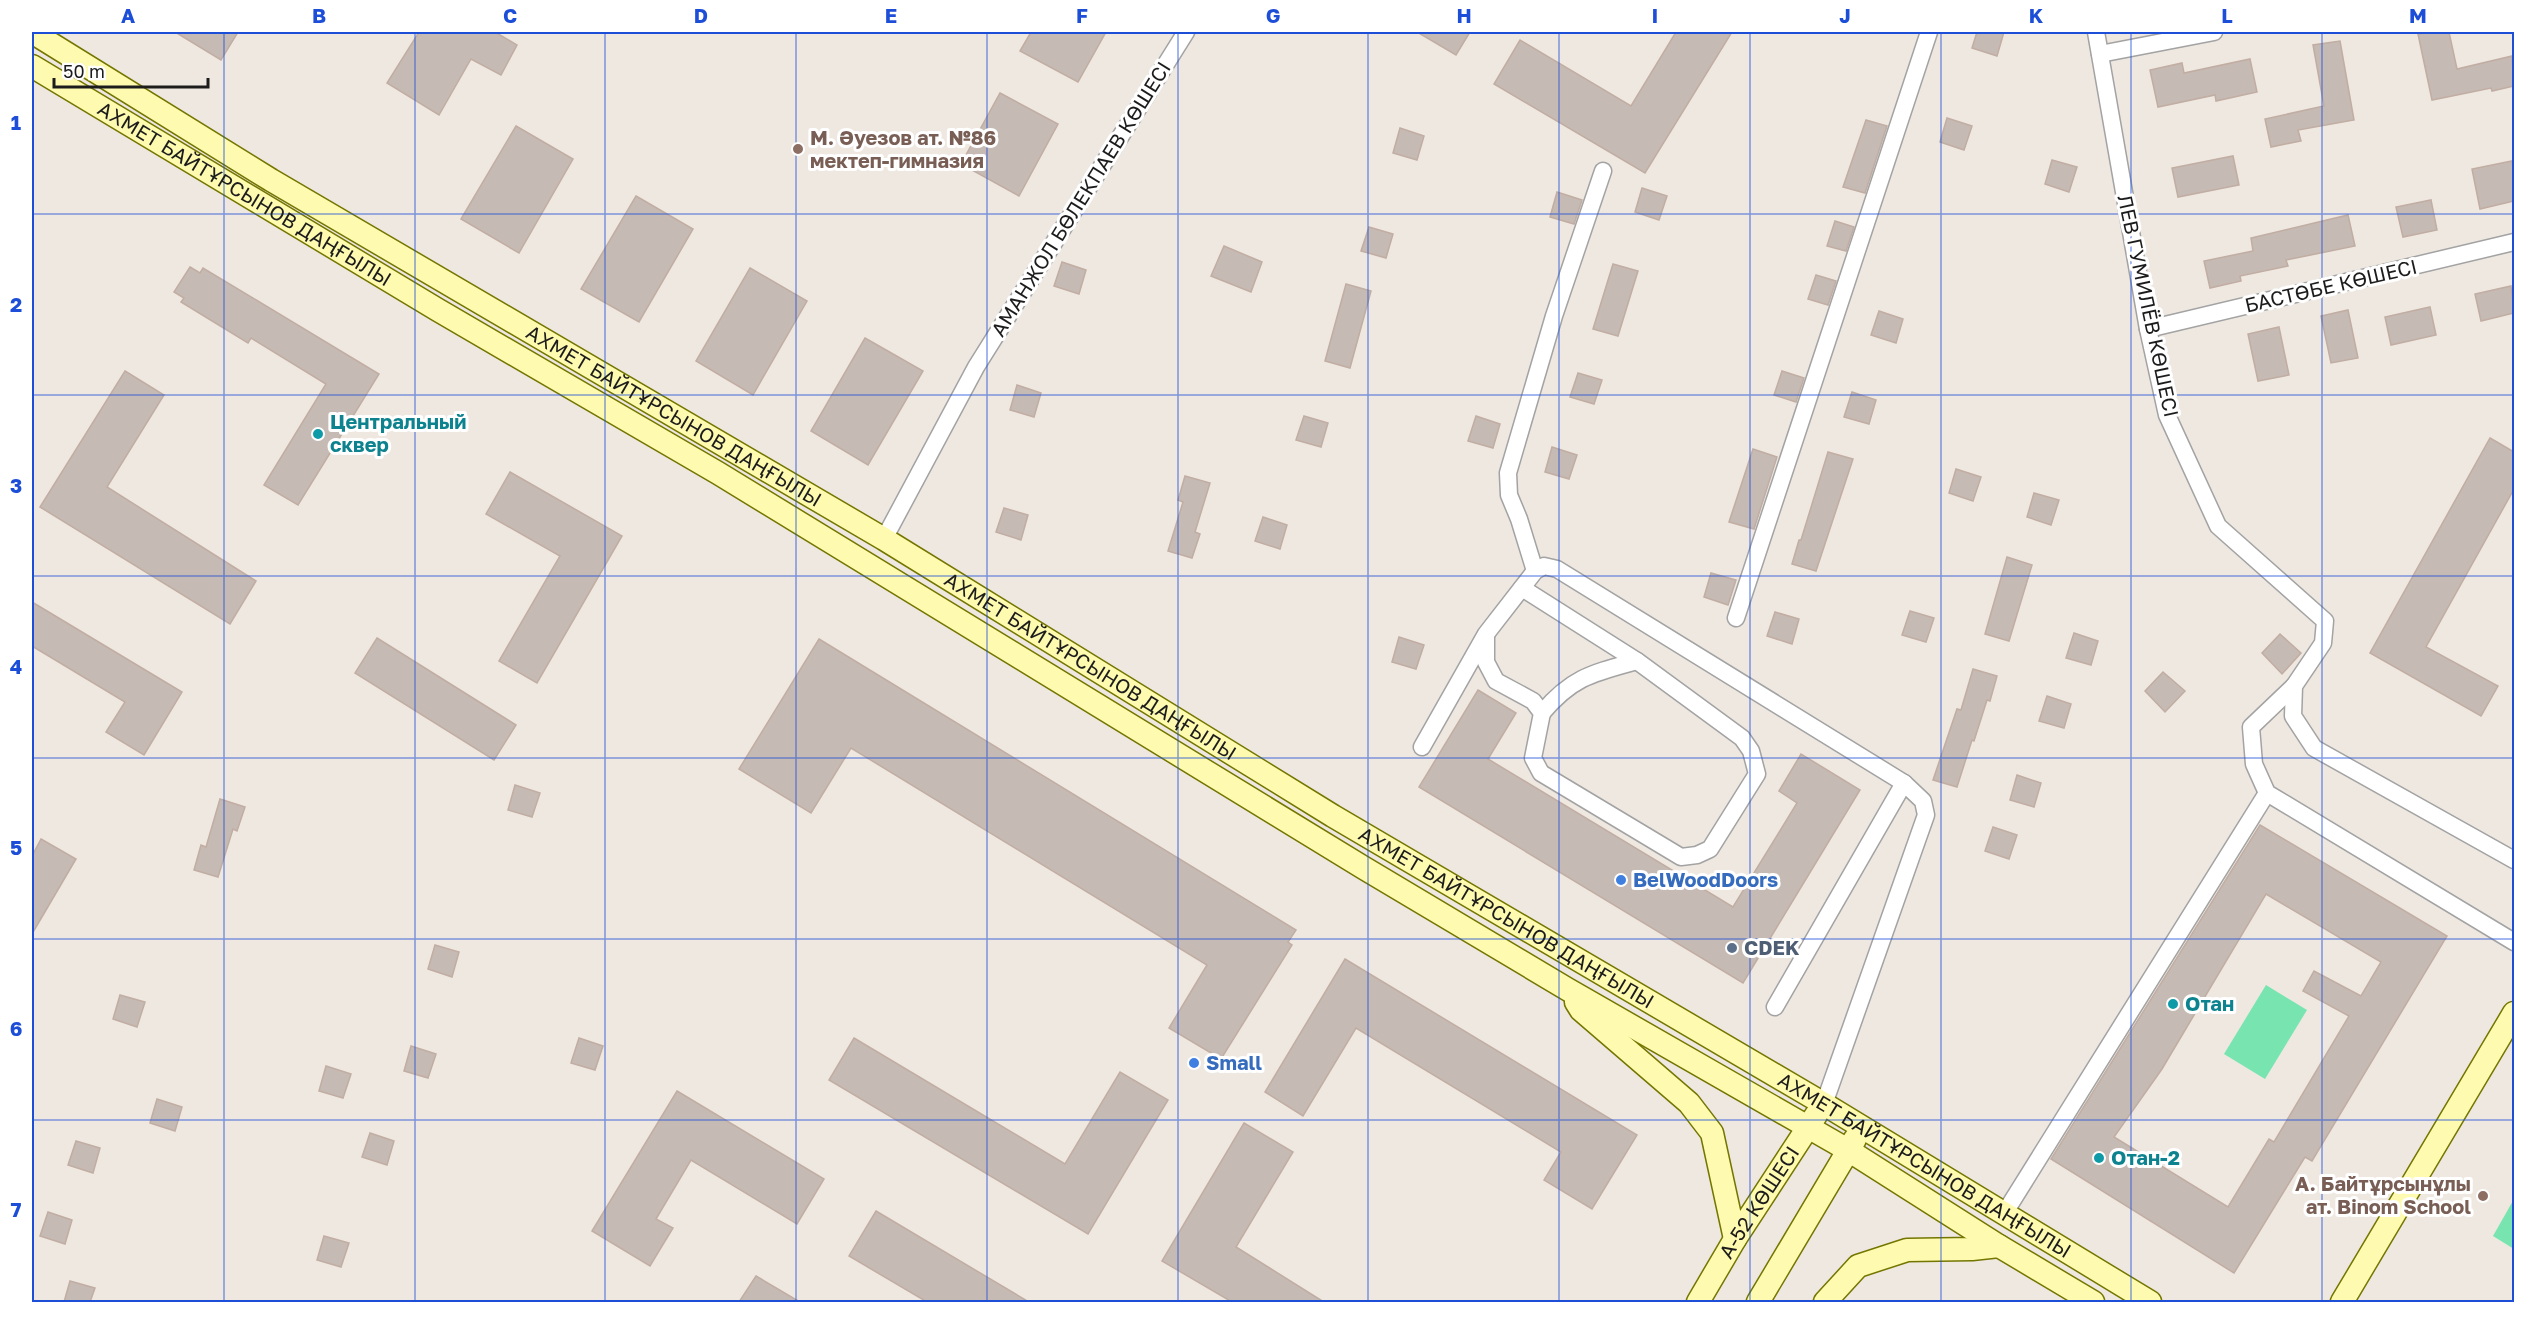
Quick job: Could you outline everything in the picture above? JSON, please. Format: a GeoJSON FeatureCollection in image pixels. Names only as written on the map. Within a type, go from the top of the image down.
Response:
{"type":"FeatureCollection","features":[{"type":"Feature","properties":{"kind":"street","name":"АХМЕТ БАЙТҰРСЫНОВ ДАҢҒЫЛЫ"},"geometry":{"type":"LineString","coordinates":[[32,32],[271,180],[884,539],[1333,816],[1862,1126],[2150,1302]]}},
{"type":"Feature","properties":{"kind":"street","name":"АМАНЖОЛ БӨЛЕКПАЕВ КӨШЕСІ"},"geometry":{"type":"LineString","coordinates":[[884,539],[976,367],[1186,32]]}},
{"type":"Feature","properties":{"kind":"street"},"geometry":{"type":"LineString","coordinates":[[1736,618],[1929,32]]}},
{"type":"Feature","properties":{"kind":"street","name":"ЛЕВ ГУМИЛЁВ КӨШЕСІ"},"geometry":{"type":"LineString","coordinates":[[2096,32],[2148,329],[2167,415],[2218,526],[2325,621],[2323,643],[2294,686]]}},
{"type":"Feature","properties":{"kind":"street"},"geometry":{"type":"LineString","coordinates":[[2100,54],[2214,32]]}},
{"type":"Feature","properties":{"kind":"street","name":"АХМЕТ БАЙТҰРСЫНОВ ДАҢҒЫЛЫ"},"geometry":{"type":"LineString","coordinates":[[32,66],[438,310],[718,473],[1354,862],[1848,1150],[1999,1246],[2093,1302]]}},
{"type":"Feature","properties":{"kind":"street"},"geometry":{"type":"LineString","coordinates":[[1535,571],[1509,495],[1508,473],[1554,316],[1603,171]]}},
{"type":"Feature","properties":{"kind":"street","name":"БАСТӨБЕ КӨШЕСІ"},"geometry":{"type":"LineString","coordinates":[[2148,329],[2514,242]]}},
{"type":"Feature","properties":{"kind":"street"},"geometry":{"type":"LineString","coordinates":[[438,310],[453,286]]}},
{"type":"Feature","properties":{"kind":"street"},"geometry":{"type":"LineString","coordinates":[[1422,747],[1486,634],[1535,571],[1544,566],[1557,569],[1904,783],[1923,801],[1926,815],[1824,1104]]}},
{"type":"Feature","properties":{"kind":"street"},"geometry":{"type":"LineString","coordinates":[[1522,588],[1637,661],[1742,738],[1751,751],[1757,774],[1710,849],[1697,855],[1681,857],[1541,773],[1533,758],[1542,713],[1557,695],[1578,679],[1637,661]]}},
{"type":"Feature","properties":{"kind":"street"},"geometry":{"type":"LineString","coordinates":[[1486,634],[1486,662],[1496,681],[1533,700],[1542,713]]}},
{"type":"Feature","properties":{"kind":"street"},"geometry":{"type":"LineString","coordinates":[[2294,686],[2251,727],[2254,764],[2267,793],[2514,942]]}},
{"type":"Feature","properties":{"kind":"street"},"geometry":{"type":"LineString","coordinates":[[2294,686],[2293,716],[2314,748],[2514,860]]}},
{"type":"Feature","properties":{"kind":"street"},"geometry":{"type":"LineString","coordinates":[[1775,1006],[1904,783]]}},
{"type":"Feature","properties":{"kind":"street"},"geometry":{"type":"LineString","coordinates":[[2004,1214],[2267,793]]}},
{"type":"Feature","properties":{"kind":"street"},"geometry":{"type":"LineString","coordinates":[[1567,988],[1581,1010],[1689,1102],[1712,1132],[1735,1239]]}},
{"type":"Feature","properties":{"kind":"street"},"geometry":{"type":"LineString","coordinates":[[2342,1302],[2514,1014]]}},
{"type":"Feature","properties":{"kind":"street","name":"А-52 КӨШЕСІ"},"geometry":{"type":"LineString","coordinates":[[1698,1302],[1735,1239],[1824,1104]]}},
{"type":"Feature","properties":{"kind":"street"},"geometry":{"type":"LineString","coordinates":[[1758,1302],[1862,1126]]}},
{"type":"Feature","properties":{"kind":"street"},"geometry":{"type":"LineString","coordinates":[[1825,1302],[1858,1266],[1897,1253],[1907,1250],[1972,1250],[1999,1246]]}},
{"type":"Feature","properties":{"kind":"green space"},"geometry":{"type":"Polygon","coordinates":[[[2266,985],[2307,1010],[2265,1079],[2224,1054],[2266,985]]]}},
{"type":"Feature","properties":{"kind":"green space"},"geometry":{"type":"Polygon","coordinates":[[[2514,1199],[2514,1249],[2493,1236],[2514,1199]]]}},
{"type":"Feature","properties":{"kind":"building"},"geometry":{"type":"Polygon","coordinates":[[[175,32],[238,32],[221,60],[175,32]]]}},
{"type":"Feature","properties":{"kind":"building"},"geometry":{"type":"Polygon","coordinates":[[[419,32],[495,32],[517,45],[501,75],[471,59],[439,115],[387,83],[419,32]]]}},
{"type":"Feature","properties":{"kind":"building"},"geometry":{"type":"Polygon","coordinates":[[[1031,32],[1106,32],[1078,82],[1020,51],[1031,32]]]}},
{"type":"Feature","properties":{"kind":"building"},"geometry":{"type":"Polygon","coordinates":[[[1417,32],[1470,32],[1456,55],[1417,32]]]}},
{"type":"Feature","properties":{"kind":"building"},"geometry":{"type":"Polygon","coordinates":[[[1676,32],[1732,32],[1645,173],[1494,84],[1520,40],[1631,106],[1676,32]]]}},
{"type":"Feature","properties":{"kind":"building"},"geometry":{"type":"Polygon","coordinates":[[[1977,32],[2004,32],[1997,56],[1972,48],[1977,32]]]}},
{"type":"Feature","properties":{"kind":"building"},"geometry":{"type":"Polygon","coordinates":[[[2449,32],[2457,69],[2512,56],[2514,86],[2492,91],[2491,88],[2432,100],[2418,34],[2449,32]]]}},
{"type":"Feature","properties":{"kind":"building"},"geometry":{"type":"Polygon","coordinates":[[[2340,41],[2354,120],[2298,130],[2301,141],[2271,147],[2265,119],[2324,106],[2313,45],[2340,41]]]}},
{"type":"Feature","properties":{"kind":"building"},"geometry":{"type":"Polygon","coordinates":[[[2250,59],[2257,92],[2216,101],[2215,95],[2158,107],[2150,70],[2182,63],[2184,73],[2250,59]]]}},
{"type":"Feature","properties":{"kind":"building"},"geometry":{"type":"Polygon","coordinates":[[[1000,93],[1058,124],[1019,196],[961,164],[1000,93]]]}},
{"type":"Feature","properties":{"kind":"building"},"geometry":{"type":"Polygon","coordinates":[[[1947,118],[1972,126],[1964,150],[1940,142],[1947,118]]]}},
{"type":"Feature","properties":{"kind":"building"},"geometry":{"type":"Polygon","coordinates":[[[1866,120],[1887,126],[1865,193],[1843,187],[1866,120]]]}},
{"type":"Feature","properties":{"kind":"building"},"geometry":{"type":"Polygon","coordinates":[[[516,126],[573,159],[519,253],[461,219],[516,126]]]}},
{"type":"Feature","properties":{"kind":"building"},"geometry":{"type":"Polygon","coordinates":[[[1400,128],[1424,136],[1417,160],[1393,153],[1400,128]]]}},
{"type":"Feature","properties":{"kind":"building"},"geometry":{"type":"Polygon","coordinates":[[[2233,156],[2239,185],[2178,197],[2172,168],[2233,156]]]}},
{"type":"Feature","properties":{"kind":"building"},"geometry":{"type":"Polygon","coordinates":[[[2052,160],[2077,167],[2069,192],[2045,184],[2052,160]]]}},
{"type":"Feature","properties":{"kind":"building"},"geometry":{"type":"Polygon","coordinates":[[[2512,161],[2514,201],[2480,209],[2472,169],[2512,161]]]}},
{"type":"Feature","properties":{"kind":"building"},"geometry":{"type":"Polygon","coordinates":[[[1642,188],[1667,196],[1659,220],[1635,212],[1642,188]]]}},
{"type":"Feature","properties":{"kind":"building"},"geometry":{"type":"Polygon","coordinates":[[[1557,192],[1582,200],[1574,224],[1550,217],[1557,192]]]}},
{"type":"Feature","properties":{"kind":"building"},"geometry":{"type":"Polygon","coordinates":[[[636,196],[693,229],[639,322],[581,289],[636,196]]]}},
{"type":"Feature","properties":{"kind":"building"},"geometry":{"type":"Polygon","coordinates":[[[2431,200],[2437,230],[2403,237],[2396,207],[2431,200]]]}},
{"type":"Feature","properties":{"kind":"building"},"geometry":{"type":"Polygon","coordinates":[[[2348,215],[2355,246],[2286,260],[2288,266],[2240,276],[2241,281],[2210,288],[2204,261],[2253,251],[2251,238],[2348,215]]]}},
{"type":"Feature","properties":{"kind":"building"},"geometry":{"type":"Polygon","coordinates":[[[1835,221],[1854,227],[1846,251],[1827,246],[1835,221]]]}},
{"type":"Feature","properties":{"kind":"building"},"geometry":{"type":"Polygon","coordinates":[[[1369,227],[1393,234],[1386,258],[1361,251],[1369,227]]]}},
{"type":"Feature","properties":{"kind":"building"},"geometry":{"type":"Polygon","coordinates":[[[1224,246],[1262,262],[1251,292],[1211,276],[1224,246]]]}},
{"type":"Feature","properties":{"kind":"building"},"geometry":{"type":"Polygon","coordinates":[[[1062,262],[1086,270],[1079,294],[1054,286],[1062,262]]]}},
{"type":"Feature","properties":{"kind":"building"},"geometry":{"type":"Polygon","coordinates":[[[1613,264],[1638,271],[1618,336],[1593,329],[1613,264]]]}},
{"type":"Feature","properties":{"kind":"building","name":"Центральный сквер"},"geometry":{"type":"Polygon","coordinates":[[[190,267],[200,273],[203,268],[379,374],[298,505],[264,485],[326,384],[251,338],[248,343],[181,302],[184,298],[174,292],[190,267]]]}},
{"type":"Feature","properties":{"kind":"building"},"geometry":{"type":"Polygon","coordinates":[[[750,268],[807,301],[753,395],[696,361],[750,268]]]}},
{"type":"Feature","properties":{"kind":"building"},"geometry":{"type":"Polygon","coordinates":[[[1816,275],[1836,281],[1828,305],[1808,299],[1816,275]]]}},
{"type":"Feature","properties":{"kind":"building"},"geometry":{"type":"Polygon","coordinates":[[[1346,284],[1371,291],[1350,368],[1325,361],[1346,284]]]}},
{"type":"Feature","properties":{"kind":"building"},"geometry":{"type":"Polygon","coordinates":[[[2511,286],[2514,313],[2481,321],[2475,294],[2511,286]]]}},
{"type":"Feature","properties":{"kind":"building"},"geometry":{"type":"Polygon","coordinates":[[[2430,307],[2436,335],[2391,345],[2385,317],[2430,307]]]}},
{"type":"Feature","properties":{"kind":"building"},"geometry":{"type":"Polygon","coordinates":[[[2348,310],[2358,358],[2331,363],[2321,316],[2348,310]]]}},
{"type":"Feature","properties":{"kind":"building"},"geometry":{"type":"Polygon","coordinates":[[[1879,311],[1903,319],[1896,343],[1871,335],[1879,311]]]}},
{"type":"Feature","properties":{"kind":"building"},"geometry":{"type":"Polygon","coordinates":[[[2279,327],[2289,375],[2258,381],[2248,334],[2279,327]]]}},
{"type":"Feature","properties":{"kind":"building"},"geometry":{"type":"Polygon","coordinates":[[[865,338],[923,371],[868,465],[811,431],[865,338]]]}},
{"type":"Feature","properties":{"kind":"building"},"geometry":{"type":"Polygon","coordinates":[[[125,371],[164,395],[107,487],[256,581],[230,624],[40,507],[125,371]]]}},
{"type":"Feature","properties":{"kind":"building"},"geometry":{"type":"Polygon","coordinates":[[[1782,371],[1804,378],[1796,402],[1774,395],[1782,371]]]}},
{"type":"Feature","properties":{"kind":"building"},"geometry":{"type":"Polygon","coordinates":[[[1578,373],[1602,380],[1594,404],[1570,397],[1578,373]]]}},
{"type":"Feature","properties":{"kind":"building"},"geometry":{"type":"Polygon","coordinates":[[[1017,385],[1041,393],[1034,417],[1010,410],[1017,385]]]}},
{"type":"Feature","properties":{"kind":"building"},"geometry":{"type":"Polygon","coordinates":[[[1852,392],[1876,400],[1869,424],[1844,417],[1852,392]]]}},
{"type":"Feature","properties":{"kind":"building"},"geometry":{"type":"Polygon","coordinates":[[[1304,416],[1328,423],[1321,447],[1296,440],[1304,416]]]}},
{"type":"Feature","properties":{"kind":"building"},"geometry":{"type":"Polygon","coordinates":[[[1476,416],[1500,424],[1493,448],[1468,441],[1476,416]]]}},
{"type":"Feature","properties":{"kind":"building"},"geometry":{"type":"Polygon","coordinates":[[[2490,438],[2514,452],[2514,489],[2426,647],[2498,686],[2481,716],[2370,653],[2490,438]]]}},
{"type":"Feature","properties":{"kind":"building"},"geometry":{"type":"Polygon","coordinates":[[[1552,447],[1577,455],[1569,479],[1545,472],[1552,447]]]}},
{"type":"Feature","properties":{"kind":"building"},"geometry":{"type":"Polygon","coordinates":[[[1753,449],[1777,457],[1754,529],[1729,522],[1753,449]]]}},
{"type":"Feature","properties":{"kind":"building"},"geometry":{"type":"Polygon","coordinates":[[[1828,452],[1853,459],[1816,571],[1792,564],[1828,452]]]}},
{"type":"Feature","properties":{"kind":"building"},"geometry":{"type":"Polygon","coordinates":[[[1956,469],[1981,477],[1973,501],[1949,493],[1956,469]]]}},
{"type":"Feature","properties":{"kind":"building"},"geometry":{"type":"Polygon","coordinates":[[[510,472],[622,536],[537,683],[499,661],[560,556],[486,514],[510,472]]]}},
{"type":"Feature","properties":{"kind":"building"},"geometry":{"type":"Polygon","coordinates":[[[1185,476],[1210,483],[1195,532],[1200,534],[1192,558],[1168,551],[1183,502],[1178,500],[1185,476]]]}},
{"type":"Feature","properties":{"kind":"building"},"geometry":{"type":"Polygon","coordinates":[[[2034,493],[2059,500],[2051,525],[2027,517],[2034,493]]]}},
{"type":"Feature","properties":{"kind":"building"},"geometry":{"type":"Polygon","coordinates":[[[1004,508],[1028,515],[1021,540],[996,532],[1004,508]]]}},
{"type":"Feature","properties":{"kind":"building"},"geometry":{"type":"Polygon","coordinates":[[[1263,517],[1287,525],[1280,549],[1255,541],[1263,517]]]}},
{"type":"Feature","properties":{"kind":"building"},"geometry":{"type":"Polygon","coordinates":[[[2007,557],[2032,565],[2009,641],[1985,634],[2007,557]]]}},
{"type":"Feature","properties":{"kind":"building"},"geometry":{"type":"Polygon","coordinates":[[[1711,573],[1736,580],[1728,605],[1704,597],[1711,573]]]}},
{"type":"Feature","properties":{"kind":"building"},"geometry":{"type":"Polygon","coordinates":[[[32,602],[182,692],[144,755],[106,732],[125,702],[32,646],[32,602]]]}},
{"type":"Feature","properties":{"kind":"building"},"geometry":{"type":"Polygon","coordinates":[[[1910,611],[1934,618],[1926,642],[1902,635],[1910,611]]]}},
{"type":"Feature","properties":{"kind":"building"},"geometry":{"type":"Polygon","coordinates":[[[1775,612],[1799,619],[1792,644],[1767,636],[1775,612]]]}},
{"type":"Feature","properties":{"kind":"building"},"geometry":{"type":"Polygon","coordinates":[[[2074,633],[2098,641],[2091,665],[2066,658],[2074,633]]]}},
{"type":"Feature","properties":{"kind":"building"},"geometry":{"type":"Polygon","coordinates":[[[2280,634],[2301,653],[2282,674],[2262,653],[2280,634]]]}},
{"type":"Feature","properties":{"kind":"building"},"geometry":{"type":"Polygon","coordinates":[[[1399,637],[1424,645],[1416,669],[1392,662],[1399,637]]]}},
{"type":"Feature","properties":{"kind":"building"},"geometry":{"type":"Polygon","coordinates":[[[377,638],[516,725],[494,760],[355,673],[377,638]]]}},
{"type":"Feature","properties":{"kind":"building"},"geometry":{"type":"Polygon","coordinates":[[[819,639],[1296,930],[1288,942],[1292,945],[1221,1059],[1169,1028],[1207,965],[851,748],[811,813],[739,769],[819,639]]]}},
{"type":"Feature","properties":{"kind":"building"},"geometry":{"type":"Polygon","coordinates":[[[1973,669],[1997,676],[1990,701],[1987,700],[1957,787],[1933,780],[1957,709],[1961,710],[1973,669]]]}},
{"type":"Feature","properties":{"kind":"building"},"geometry":{"type":"Polygon","coordinates":[[[2163,672],[2185,691],[2165,712],[2145,691],[2163,672]]]}},
{"type":"Feature","properties":{"kind":"building"},"geometry":{"type":"Polygon","coordinates":[[[1478,690],[1516,713],[1488,759],[1733,907],[1797,803],[1779,791],[1801,754],[1860,790],[1743,983],[1419,787],[1478,690]]]}},
{"type":"Feature","properties":{"kind":"building"},"geometry":{"type":"Polygon","coordinates":[[[2047,696],[2071,704],[2064,728],[2039,721],[2047,696]]]}},
{"type":"Feature","properties":{"kind":"building"},"geometry":{"type":"Polygon","coordinates":[[[2017,775],[2041,783],[2034,807],[2010,800],[2017,775]]]}},
{"type":"Feature","properties":{"kind":"building"},"geometry":{"type":"Polygon","coordinates":[[[515,785],[540,793],[532,817],[508,810],[515,785]]]}},
{"type":"Feature","properties":{"kind":"building"},"geometry":{"type":"Polygon","coordinates":[[[220,799],[245,807],[237,831],[233,829],[218,877],[194,870],[201,845],[206,847],[220,799]]]}},
{"type":"Feature","properties":{"kind":"building","name":"Отан"},"geometry":{"type":"Polygon","coordinates":[[[2260,825],[2447,936],[2312,1161],[2305,1157],[2234,1273],[2051,1159],[2260,825]],[[2266,894],[2162,1069],[2114,1137],[2228,1207],[2269,1139],[2274,1142],[2349,1016],[2303,991],[2314,971],[2361,996],[2381,962],[2266,894]]]}},
{"type":"Feature","properties":{"kind":"building"},"geometry":{"type":"Polygon","coordinates":[[[1993,827],[2017,835],[2009,859],[1985,851],[1993,827]]]}},
{"type":"Feature","properties":{"kind":"building"},"geometry":{"type":"Polygon","coordinates":[[[41,839],[76,859],[32,934],[32,856],[41,839]]]}},
{"type":"Feature","properties":{"kind":"building"},"geometry":{"type":"Polygon","coordinates":[[[435,945],[459,952],[452,977],[428,969],[435,945]]]}},
{"type":"Feature","properties":{"kind":"building"},"geometry":{"type":"Polygon","coordinates":[[[1345,959],[1637,1135],[1592,1209],[1544,1180],[1561,1152],[1356,1028],[1303,1116],[1265,1092],[1345,959]]]}},
{"type":"Feature","properties":{"kind":"building"},"geometry":{"type":"Polygon","coordinates":[[[120,995],[145,1002],[137,1027],[113,1019],[120,995]]]}},
{"type":"Feature","properties":{"kind":"building"},"geometry":{"type":"Polygon","coordinates":[[[579,1038],[603,1046],[595,1070],[571,1063],[579,1038]]]}},
{"type":"Feature","properties":{"kind":"building"},"geometry":{"type":"Polygon","coordinates":[[[854,1038],[1065,1164],[1120,1072],[1168,1100],[1088,1234],[829,1080],[854,1038]]]}},
{"type":"Feature","properties":{"kind":"building"},"geometry":{"type":"Polygon","coordinates":[[[411,1046],[436,1054],[428,1078],[404,1071],[411,1046]]]}},
{"type":"Feature","properties":{"kind":"building"},"geometry":{"type":"Polygon","coordinates":[[[326,1066],[351,1074],[343,1098],[319,1091],[326,1066]]]}},
{"type":"Feature","properties":{"kind":"building"},"geometry":{"type":"Polygon","coordinates":[[[677,1091],[824,1179],[797,1224],[691,1160],[656,1219],[673,1228],[650,1266],[592,1231],[677,1091]]]}},
{"type":"Feature","properties":{"kind":"building"},"geometry":{"type":"Polygon","coordinates":[[[157,1099],[182,1107],[175,1131],[150,1123],[157,1099]]]}},
{"type":"Feature","properties":{"kind":"building"},"geometry":{"type":"Polygon","coordinates":[[[1244,1123],[1293,1152],[1236,1247],[1324,1302],[1232,1302],[1162,1261],[1244,1123]]]}},
{"type":"Feature","properties":{"kind":"building"},"geometry":{"type":"Polygon","coordinates":[[[370,1133],[394,1141],[387,1165],[362,1157],[370,1133]]]}},
{"type":"Feature","properties":{"kind":"building"},"geometry":{"type":"Polygon","coordinates":[[[76,1141],[100,1148],[93,1173],[68,1165],[76,1141]]]}},
{"type":"Feature","properties":{"kind":"building"},"geometry":{"type":"Polygon","coordinates":[[[876,1211],[1029,1302],[927,1302],[849,1256],[876,1211]]]}},
{"type":"Feature","properties":{"kind":"building"},"geometry":{"type":"Polygon","coordinates":[[[48,1212],[72,1220],[65,1244],[40,1236],[48,1212]]]}},
{"type":"Feature","properties":{"kind":"building"},"geometry":{"type":"Polygon","coordinates":[[[324,1236],[349,1243],[341,1267],[317,1260],[324,1236]]]}},
{"type":"Feature","properties":{"kind":"building"},"geometry":{"type":"Polygon","coordinates":[[[756,1276],[800,1302],[739,1302],[756,1276]]]}},
{"type":"Feature","properties":{"kind":"building"},"geometry":{"type":"Polygon","coordinates":[[[70,1281],[95,1288],[90,1302],[64,1302],[70,1281]]]}},
{"type":"Feature","properties":{"kind":"place","name":"М. Әуезов ат. №86 мектеп-гимназия"},"geometry":{"type":"Point","coordinates":[798,149]}},
{"type":"Feature","properties":{"kind":"place","name":"Центральный сквер"},"geometry":{"type":"Point","coordinates":[318,434]}},
{"type":"Feature","properties":{"kind":"place","name":"BelWoodDoors"},"geometry":{"type":"Point","coordinates":[1621,880]}},
{"type":"Feature","properties":{"kind":"place","name":"CDEK"},"geometry":{"type":"Point","coordinates":[1732,948]}},
{"type":"Feature","properties":{"kind":"place","name":"Отан"},"geometry":{"type":"Point","coordinates":[2173,1004]}},
{"type":"Feature","properties":{"kind":"place","name":"Small"},"geometry":{"type":"Point","coordinates":[1194,1063]}},
{"type":"Feature","properties":{"kind":"place","name":"Отан-2"},"geometry":{"type":"Point","coordinates":[2099,1158]}},
{"type":"Feature","properties":{"kind":"place","name":"А. Байтұрсынұлы ат. Binom School"},"geometry":{"type":"Point","coordinates":[2483,1196]}}]}
